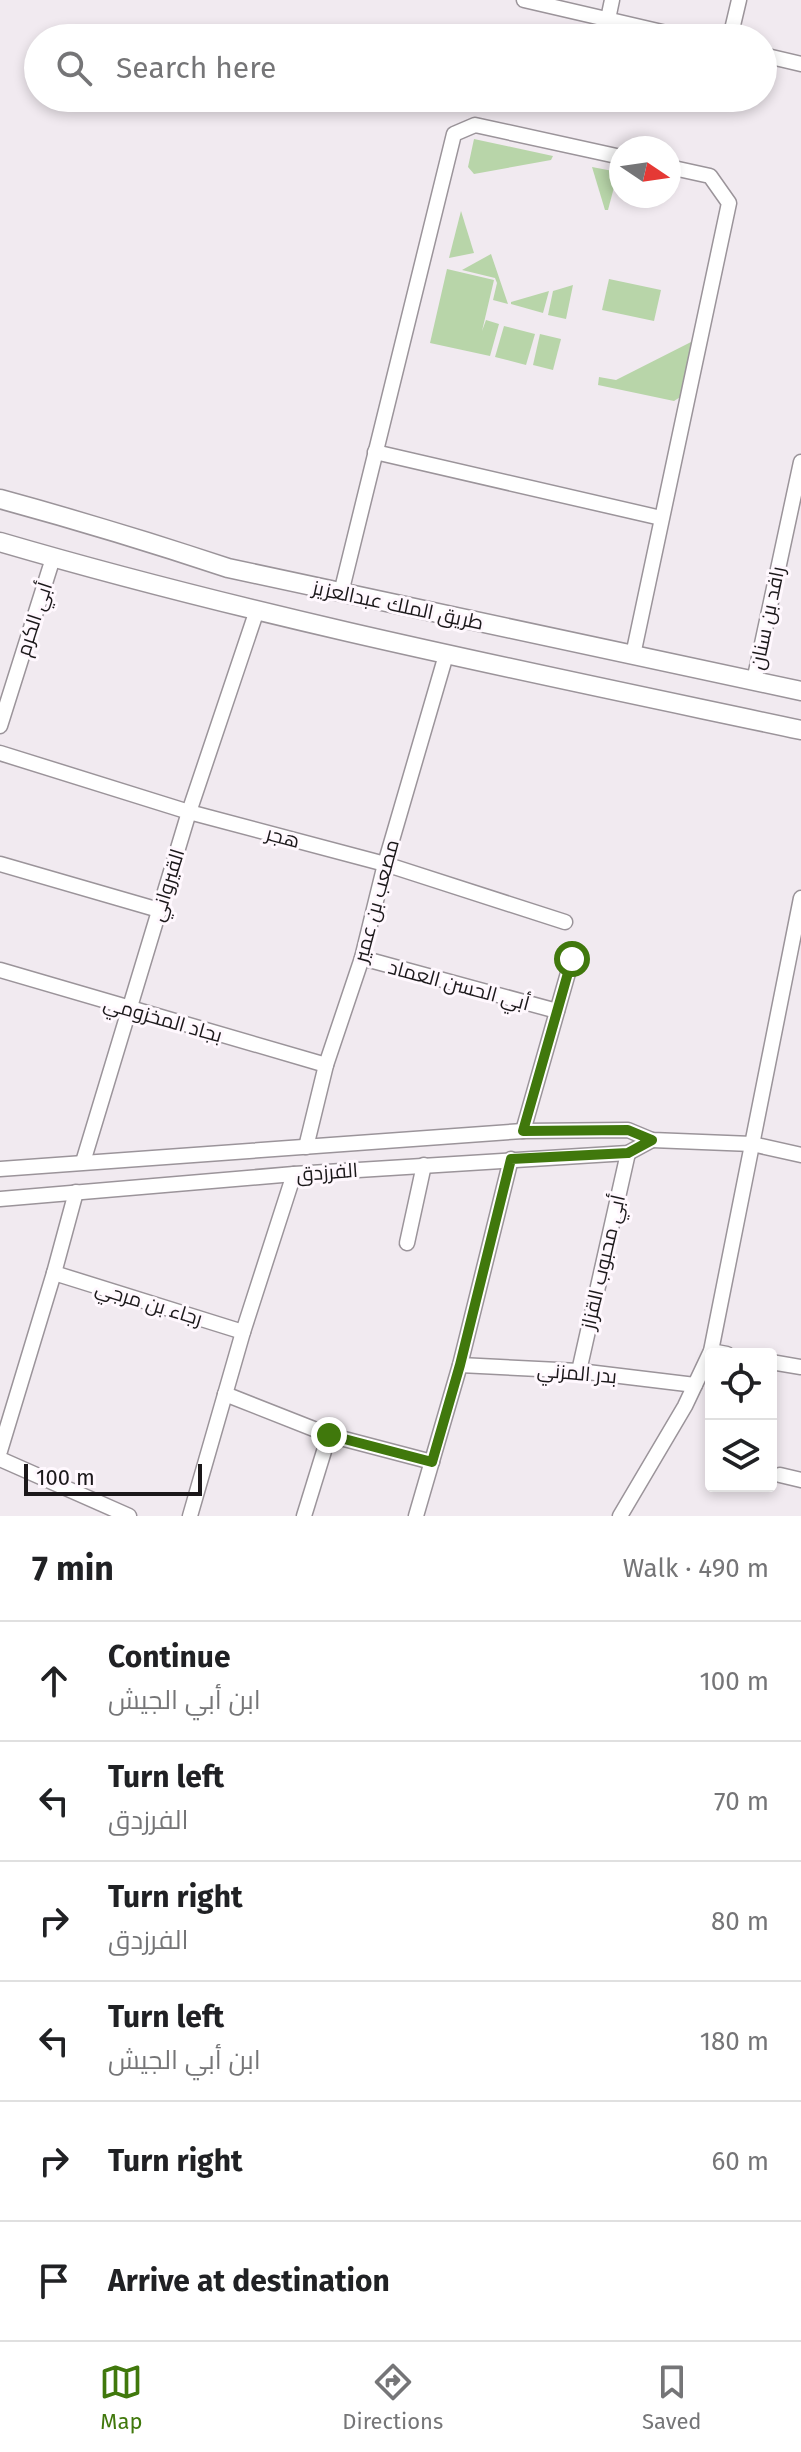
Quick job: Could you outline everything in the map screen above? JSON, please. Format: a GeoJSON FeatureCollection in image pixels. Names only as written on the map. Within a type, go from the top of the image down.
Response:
{"type":"FeatureCollection","features":[{"type":"Feature","properties":{"kind":"main road","name":"طريق الملك عبدالعزيز"},"geometry":{"type":"LineString","coordinates":[[0,499],[228,568],[801,691]]}},
{"type":"Feature","properties":{"kind":"main road","name":"طريق الملك عبدالعزيز"},"geometry":{"type":"LineString","coordinates":[[0,542],[257,610],[446,655],[801,730]]}},
{"type":"Feature","properties":{"kind":"street"},"geometry":{"type":"LineString","coordinates":[[524,0],[629,24]]}},
{"type":"Feature","properties":{"kind":"street"},"geometry":{"type":"LineString","coordinates":[[608,19],[612,0]]}},
{"type":"Feature","properties":{"kind":"street"},"geometry":{"type":"LineString","coordinates":[[733,24],[739,0]]}},
{"type":"Feature","properties":{"kind":"street"},"geometry":{"type":"LineString","coordinates":[[777,58],[801,64]]}},
{"type":"Feature","properties":{"kind":"street"},"geometry":{"type":"LineString","coordinates":[[341,593],[454,134],[475,125],[609,154]]}},
{"type":"Feature","properties":{"kind":"street"},"geometry":{"type":"LineString","coordinates":[[633,655],[729,203],[710,176],[681,170]]}},
{"type":"Feature","properties":{"kind":"street"},"geometry":{"type":"LineString","coordinates":[[375,452],[661,518]]}},
{"type":"Feature","properties":{"kind":"street","name":"رافد بن سنان"},"geometry":{"type":"LineString","coordinates":[[754,681],[801,462]]}},
{"type":"Feature","properties":{"kind":"street","name":"أبي الكرم"},"geometry":{"type":"LineString","coordinates":[[0,726],[53,558]]}},
{"type":"Feature","properties":{"kind":"street","name":"القيرواني"},"geometry":{"type":"LineString","coordinates":[[83,1162],[189,812],[257,610]]}},
{"type":"Feature","properties":{"kind":"street","name":"مصعب بن عمير"},"geometry":{"type":"LineString","coordinates":[[306,1147],[326,1065],[362,958],[385,864],[446,655]]}},
{"type":"Feature","properties":{"kind":"street","name":"هجر"},"geometry":{"type":"LineString","coordinates":[[0,753],[189,812],[385,864],[565,922]]}},
{"type":"Feature","properties":{"kind":"street"},"geometry":{"type":"LineString","coordinates":[[0,864],[159,910]]}},
{"type":"Feature","properties":{"kind":"street"},"geometry":{"type":"LineString","coordinates":[[712,1348],[801,898]]}},
{"type":"Feature","properties":{"kind":"street","name":"أبي الحسن العماد"},"geometry":{"type":"LineString","coordinates":[[362,958],[557,1011]]}},
{"type":"Feature","properties":{"kind":"street"},"geometry":{"type":"LineString","coordinates":[[523,1131],[572,959]]}},
{"type":"Feature","properties":{"kind":"street","name":"بجاد المخزومي"},"geometry":{"type":"LineString","coordinates":[[0,970],[326,1065]]}},
{"type":"Feature","properties":{"kind":"street","name":"الفرزدق"},"geometry":{"type":"LineString","coordinates":[[0,1169],[523,1131],[628,1130],[652,1140],[752,1144],[801,1155]]}},
{"type":"Feature","properties":{"kind":"street","name":"الفرزدق"},"geometry":{"type":"LineString","coordinates":[[0,1199],[294,1174],[628,1153],[652,1140]]}},
{"type":"Feature","properties":{"kind":"street","name":"أبي محبوب القزاز"},"geometry":{"type":"LineString","coordinates":[[579,1371],[628,1153]]}},
{"type":"Feature","properties":{"kind":"street"},"geometry":{"type":"LineString","coordinates":[[416,1516],[460,1365],[511,1159]]}},
{"type":"Feature","properties":{"kind":"street"},"geometry":{"type":"LineString","coordinates":[[407,1243],[424,1165]]}},
{"type":"Feature","properties":{"kind":"street"},"geometry":{"type":"LineString","coordinates":[[190,1516],[243,1332],[294,1174]]}},
{"type":"Feature","properties":{"kind":"street"},"geometry":{"type":"LineString","coordinates":[[0,1451],[76,1192]]}},
{"type":"Feature","properties":{"kind":"street","name":"رجاء بن مرجي"},"geometry":{"type":"LineString","coordinates":[[54,1273],[243,1332]]}},
{"type":"Feature","properties":{"kind":"street"},"geometry":{"type":"LineString","coordinates":[[777,1363],[801,1367]]}},
{"type":"Feature","properties":{"kind":"street"},"geometry":{"type":"LineString","coordinates":[[620,1516],[685,1406],[705,1364]]}},
{"type":"Feature","properties":{"kind":"street","name":"بدر المزني"},"geometry":{"type":"LineString","coordinates":[[460,1365],[579,1371],[695,1385]]}},
{"type":"Feature","properties":{"kind":"street"},"geometry":{"type":"LineString","coordinates":[[225,1394],[329,1435],[432,1462]]}},
{"type":"Feature","properties":{"kind":"street"},"geometry":{"type":"LineString","coordinates":[[304,1516],[329,1435]]}},
{"type":"Feature","properties":{"kind":"street"},"geometry":{"type":"LineString","coordinates":[[0,1459],[129,1516]]}},
{"type":"Feature","properties":{"kind":"street"},"geometry":{"type":"LineString","coordinates":[[780,1475],[801,1480]]}},
{"type":"Feature","properties":{"kind":"green space"},"geometry":{"type":"Polygon","coordinates":[[[474,139],[553,156],[551,160],[474,174],[468,167],[474,139]]]}},
{"type":"Feature","properties":{"kind":"green space"},"geometry":{"type":"Polygon","coordinates":[[[592,167],[609,170],[609,206],[605,210],[592,167]]]}},
{"type":"Feature","properties":{"kind":"green space"},"geometry":{"type":"Polygon","coordinates":[[[461,211],[474,253],[449,258],[461,211]]]}},
{"type":"Feature","properties":{"kind":"green space"},"geometry":{"type":"Polygon","coordinates":[[[491,254],[508,304],[493,300],[497,283],[495,278],[462,270],[491,254]]]}},
{"type":"Feature","properties":{"kind":"green space"},"geometry":{"type":"Polygon","coordinates":[[[447,269],[494,280],[482,331],[486,320],[499,324],[490,356],[430,343],[447,269]]]}},
{"type":"Feature","properties":{"kind":"green space"},"geometry":{"type":"Polygon","coordinates":[[[609,279],[661,290],[654,321],[602,310],[609,279]]]}},
{"type":"Feature","properties":{"kind":"green space"},"geometry":{"type":"Polygon","coordinates":[[[573,285],[566,319],[548,315],[553,291],[573,285]]]}},
{"type":"Feature","properties":{"kind":"green space"},"geometry":{"type":"Polygon","coordinates":[[[549,291],[543,313],[511,304],[511,302],[549,291]]]}},
{"type":"Feature","properties":{"kind":"green space"},"geometry":{"type":"Polygon","coordinates":[[[504,326],[535,334],[526,365],[495,357],[504,326]]]}},
{"type":"Feature","properties":{"kind":"green space"},"geometry":{"type":"Polygon","coordinates":[[[540,334],[561,339],[553,370],[533,365],[540,334]]]}},
{"type":"Feature","properties":{"kind":"green space"},"geometry":{"type":"Polygon","coordinates":[[[693,341],[682,396],[674,401],[598,385],[599,377],[616,380],[693,341]]]}},
{"type":"Feature","properties":{"kind":"route"},"geometry":{"type":"LineString","coordinates":[[329,1435],[432,1462],[460,1365],[511,1159],[628,1153],[652,1140],[628,1130],[523,1131],[572,959]]}}]}
